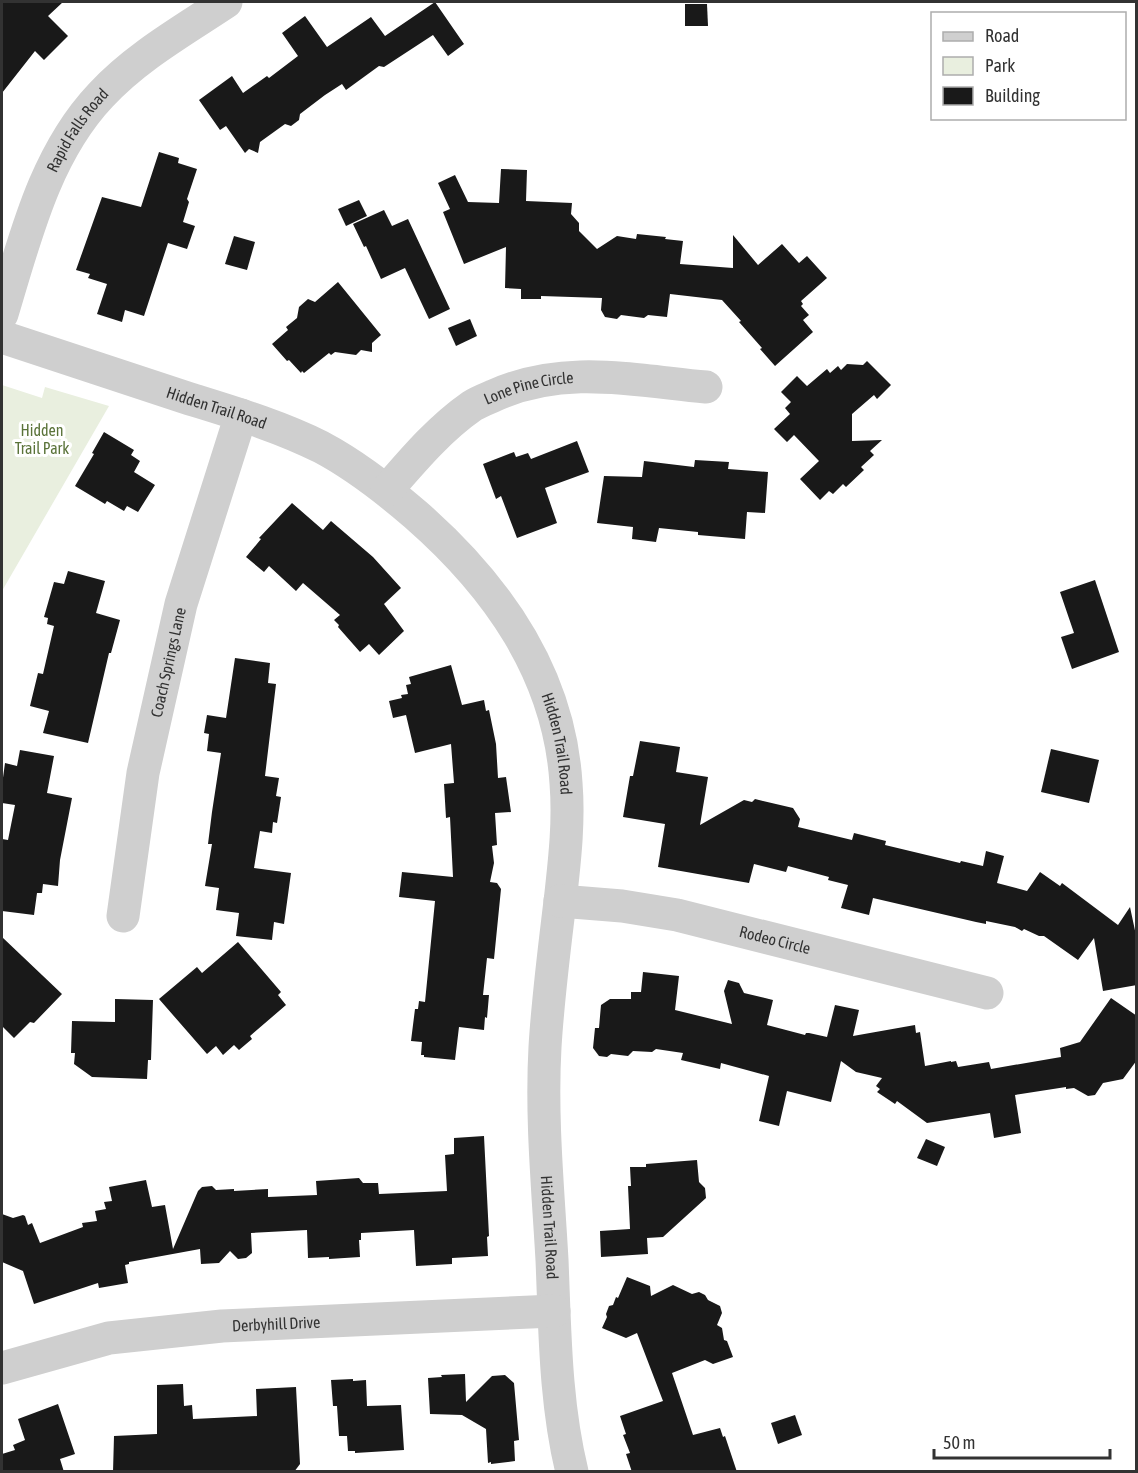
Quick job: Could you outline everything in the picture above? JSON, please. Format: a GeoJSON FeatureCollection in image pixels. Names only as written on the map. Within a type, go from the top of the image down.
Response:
{"type":"FeatureCollection","features":[{"type":"Feature","properties":{"kind":"street","name":"Rapid Falls Road"},"geometry":{"type":"LineString","coordinates":[[2,314],[50,171],[74,126],[101,94],[126,72],[226,2]]}},
{"type":"Feature","properties":{"kind":"street","name":"Hidden Trail Road"},"geometry":{"type":"LineString","coordinates":[[2,337],[268,423],[322,448],[387,490],[440,536],[501,605],[521,637],[550,701],[561,736],[566,784],[567,838],[545,1045],[543,1101],[557,1386],[564,1437],[572,1472]]}},
{"type":"Feature","properties":{"kind":"street","name":"Lone Pine Circle"},"geometry":{"type":"LineString","coordinates":[[387,490],[444,428],[474,405],[510,388],[544,379],[587,376],[706,387]]}},
{"type":"Feature","properties":{"kind":"street","name":"Coach Springs Lane"},"geometry":{"type":"LineString","coordinates":[[123,916],[143,773],[182,604],[241,415]]}},
{"type":"Feature","properties":{"kind":"street","name":"Rodeo Circle"},"geometry":{"type":"LineString","coordinates":[[560,901],[622,906],[677,915],[987,993]]}},
{"type":"Feature","properties":{"kind":"street","name":"Derbyhill Drive"},"geometry":{"type":"LineString","coordinates":[[2,1368],[63,1350],[120,1337],[222,1326],[554,1311]]}},
{"type":"Feature","properties":{"kind":"green space","name":"Hidden Trail Park"},"geometry":{"type":"Polygon","coordinates":[[[2,385],[42,398],[45,387],[109,406],[2,591],[2,385]]]}},
{"type":"Feature","properties":{"kind":"building"},"geometry":{"type":"Polygon","coordinates":[[[2,2],[63,2],[48,16],[68,36],[44,60],[35,51],[2,93],[2,2]]]}},
{"type":"Feature","properties":{"kind":"building"},"geometry":{"type":"Polygon","coordinates":[[[435,2],[464,44],[448,56],[433,35],[384,67],[379,66],[346,90],[342,84],[325,95],[300,114],[299,120],[291,126],[285,124],[260,142],[258,153],[249,149],[245,153],[226,126],[220,130],[199,100],[232,76],[243,93],[267,76],[269,78],[298,56],[282,33],[305,16],[327,47],[371,17],[385,36],[435,2]]]}},
{"type":"Feature","properties":{"kind":"building"},"geometry":{"type":"Polygon","coordinates":[[[685,4],[707,4],[708,26],[685,26],[685,4]]]}},
{"type":"Feature","properties":{"kind":"building"},"geometry":{"type":"Polygon","coordinates":[[[159,152],[179,158],[178,163],[197,169],[187,199],[189,202],[183,222],[195,226],[187,249],[168,243],[144,316],[125,310],[122,322],[97,314],[107,284],[88,278],[90,274],[76,270],[102,197],[141,207],[159,152]]]}},
{"type":"Feature","properties":{"kind":"building"},"geometry":{"type":"Polygon","coordinates":[[[501,169],[527,170],[526,201],[572,203],[571,214],[579,223],[579,231],[597,249],[617,236],[636,239],[637,234],[666,237],[665,239],[683,241],[680,264],[733,268],[733,235],[758,265],[782,244],[799,263],[807,256],[827,278],[801,301],[803,304],[801,306],[809,315],[803,320],[813,332],[775,366],[722,300],[670,294],[667,317],[648,315],[644,318],[621,315],[617,319],[605,317],[601,310],[602,298],[541,296],[541,299],[521,299],[521,289],[505,288],[506,247],[464,264],[443,212],[450,209],[438,183],[455,175],[468,202],[499,203],[501,169]]]}},
{"type":"Feature","properties":{"kind":"building"},"geometry":{"type":"Polygon","coordinates":[[[359,200],[367,216],[346,226],[338,209],[359,200]]]}},
{"type":"Feature","properties":{"kind":"building"},"geometry":{"type":"Polygon","coordinates":[[[384,210],[392,226],[408,219],[450,309],[429,319],[405,268],[381,279],[353,224],[384,210]]]}},
{"type":"Feature","properties":{"kind":"building"},"geometry":{"type":"Polygon","coordinates":[[[234,236],[255,242],[247,270],[225,264],[234,236]]]}},
{"type":"Feature","properties":{"kind":"building"},"geometry":{"type":"Polygon","coordinates":[[[338,282],[381,335],[372,343],[372,352],[361,350],[356,355],[335,352],[331,355],[329,353],[301,373],[272,344],[288,330],[286,327],[297,318],[299,307],[308,299],[315,302],[338,282]]]}},
{"type":"Feature","properties":{"kind":"building"},"geometry":{"type":"Polygon","coordinates":[[[470,319],[477,336],[456,346],[448,328],[470,319]]]}},
{"type":"Feature","properties":{"kind":"building"},"geometry":{"type":"Polygon","coordinates":[[[867,361],[891,385],[877,399],[874,395],[852,414],[852,441],[882,440],[870,451],[874,455],[861,467],[864,470],[846,487],[843,484],[833,494],[829,491],[820,500],[800,479],[819,461],[794,435],[787,442],[774,429],[790,414],[785,408],[791,402],[781,392],[797,376],[807,386],[827,369],[830,373],[838,366],[841,370],[847,364],[863,365],[867,361]]]}},
{"type":"Feature","properties":{"kind":"building"},"geometry":{"type":"Polygon","coordinates":[[[104,432],[134,450],[131,455],[140,461],[134,472],[155,485],[138,512],[127,506],[124,511],[107,501],[105,504],[75,486],[104,432]]]}},
{"type":"Feature","properties":{"kind":"building"},"geometry":{"type":"Polygon","coordinates":[[[577,441],[589,472],[545,488],[557,523],[517,538],[501,496],[496,499],[483,464],[514,452],[516,457],[528,453],[531,459],[577,441]]]}},
{"type":"Feature","properties":{"kind":"building"},"geometry":{"type":"Polygon","coordinates":[[[695,460],[729,462],[728,469],[768,472],[765,513],[747,512],[745,539],[698,535],[698,532],[659,528],[656,542],[632,539],[633,527],[597,523],[604,476],[642,477],[644,461],[694,467],[695,460]]]}},
{"type":"Feature","properties":{"kind":"building"},"geometry":{"type":"Polygon","coordinates":[[[292,503],[323,530],[331,521],[373,557],[401,588],[384,604],[404,631],[379,655],[369,644],[360,652],[334,620],[340,615],[303,583],[296,591],[269,566],[264,572],[246,557],[261,539],[259,538],[292,503]]]}},
{"type":"Feature","properties":{"kind":"building"},"geometry":{"type":"Polygon","coordinates":[[[68,571],[105,581],[96,613],[120,620],[111,653],[109,653],[88,743],[43,733],[49,711],[30,706],[38,673],[43,674],[54,626],[47,624],[48,618],[44,617],[54,582],[64,584],[68,571]]]}},
{"type":"Feature","properties":{"kind":"building"},"geometry":{"type":"Polygon","coordinates":[[[1095,580],[1119,652],[1072,669],[1061,637],[1074,633],[1060,592],[1095,580]]]}},
{"type":"Feature","properties":{"kind":"building"},"geometry":{"type":"Polygon","coordinates":[[[235,658],[270,663],[268,683],[276,684],[265,776],[279,778],[276,796],[281,797],[277,823],[273,822],[272,833],[260,831],[254,868],[291,873],[284,924],[274,922],[272,940],[236,936],[239,913],[216,910],[219,888],[205,886],[212,844],[208,844],[221,753],[207,751],[209,734],[204,733],[207,715],[226,718],[235,658]]]}},
{"type":"Feature","properties":{"kind":"building"},"geometry":{"type":"Polygon","coordinates":[[[451,665],[462,705],[484,700],[486,711],[489,710],[496,744],[498,778],[506,777],[511,812],[495,813],[497,845],[492,846],[494,863],[490,882],[497,883],[501,889],[494,959],[487,958],[483,995],[489,995],[487,1018],[485,1017],[484,1030],[459,1027],[455,1060],[424,1057],[421,1055],[422,1042],[411,1041],[415,1009],[418,1009],[419,1001],[425,1002],[435,901],[399,897],[402,872],[453,877],[450,817],[446,818],[444,784],[454,783],[451,744],[415,753],[406,715],[393,718],[389,701],[408,694],[406,685],[411,684],[409,677],[451,665]]]}},
{"type":"Feature","properties":{"kind":"building"},"geometry":{"type":"Polygon","coordinates":[[[640,741],[680,747],[676,772],[708,777],[700,825],[744,800],[752,802],[755,799],[793,808],[800,819],[798,827],[852,840],[854,833],[886,841],[885,845],[960,863],[961,861],[983,866],[986,851],[1004,856],[997,883],[1027,891],[1040,872],[1060,886],[1062,883],[1118,925],[1130,907],[1137,940],[1137,985],[1103,991],[1094,938],[1078,960],[1044,936],[1015,927],[986,921],[986,924],[976,922],[873,898],[869,915],[841,908],[848,885],[828,880],[829,877],[788,866],[786,872],[754,864],[749,883],[658,867],[665,824],[623,817],[630,776],[633,776],[640,741]]]}},
{"type":"Feature","properties":{"kind":"building"},"geometry":{"type":"Polygon","coordinates":[[[1051,749],[1099,760],[1089,803],[1041,792],[1051,749]]]}},
{"type":"Feature","properties":{"kind":"building"},"geometry":{"type":"Polygon","coordinates":[[[20,750],[54,756],[47,793],[72,798],[60,860],[58,886],[43,884],[42,893],[37,893],[34,915],[2,911],[2,839],[8,840],[15,805],[2,803],[2,785],[5,763],[17,766],[20,750]]]}},
{"type":"Feature","properties":{"kind":"building"},"geometry":{"type":"Polygon","coordinates":[[[2,937],[62,994],[34,1023],[30,1022],[14,1038],[2,1026],[2,937]]]}},
{"type":"Feature","properties":{"kind":"building"},"geometry":{"type":"Polygon","coordinates":[[[238,942],[281,992],[278,995],[286,1005],[250,1036],[252,1039],[239,1050],[234,1045],[223,1055],[216,1046],[207,1054],[159,999],[197,967],[202,973],[238,942]]]}},
{"type":"Feature","properties":{"kind":"building"},"geometry":{"type":"Polygon","coordinates":[[[643,972],[679,976],[675,1010],[732,1024],[724,991],[728,980],[739,983],[744,993],[773,1000],[767,1025],[805,1035],[809,1033],[827,1037],[835,1005],[859,1010],[853,1036],[915,1025],[916,1033],[920,1032],[925,1066],[951,1061],[956,1061],[958,1067],[989,1062],[991,1069],[1061,1057],[1060,1048],[1080,1042],[1111,998],[1137,1016],[1137,1060],[1123,1079],[1103,1083],[1095,1095],[1088,1096],[1074,1088],[1066,1089],[1066,1087],[1015,1095],[1021,1133],[994,1138],[990,1113],[927,1123],[897,1101],[895,1104],[877,1092],[880,1089],[876,1086],[882,1078],[856,1072],[841,1061],[831,1102],[787,1091],[779,1126],[759,1121],[769,1076],[721,1063],[720,1069],[681,1060],[683,1053],[656,1049],[652,1052],[633,1051],[628,1056],[611,1054],[607,1057],[599,1056],[593,1048],[595,1028],[599,1028],[601,1005],[610,999],[631,999],[631,992],[641,992],[643,972]]]}},
{"type":"Feature","properties":{"kind":"building"},"geometry":{"type":"Polygon","coordinates":[[[115,999],[153,1000],[151,1060],[148,1060],[147,1079],[92,1077],[74,1064],[75,1053],[71,1053],[72,1021],[115,1022],[115,999]]]}},
{"type":"Feature","properties":{"kind":"building"},"geometry":{"type":"Polygon","coordinates":[[[484,1136],[488,1256],[452,1258],[452,1264],[416,1266],[414,1230],[361,1233],[360,1257],[308,1258],[307,1230],[251,1233],[252,1253],[246,1258],[238,1259],[230,1251],[219,1263],[201,1264],[200,1249],[129,1262],[125,1265],[128,1283],[99,1288],[98,1283],[34,1304],[23,1271],[2,1262],[2,1214],[13,1218],[25,1216],[28,1225],[32,1223],[40,1243],[83,1227],[82,1223],[97,1221],[95,1211],[106,1209],[104,1202],[112,1201],[109,1187],[146,1180],[152,1207],[165,1205],[173,1249],[198,1191],[202,1187],[212,1186],[216,1190],[234,1189],[234,1191],[268,1189],[268,1197],[317,1195],[316,1181],[359,1178],[363,1183],[378,1183],[379,1194],[447,1191],[445,1155],[454,1154],[454,1138],[484,1136]]]}},
{"type":"Feature","properties":{"kind":"building"},"geometry":{"type":"Polygon","coordinates":[[[926,1139],[945,1147],[937,1166],[917,1158],[926,1139]]]}},
{"type":"Feature","properties":{"kind":"building"},"geometry":{"type":"Polygon","coordinates":[[[697,1160],[699,1182],[705,1188],[706,1198],[663,1237],[647,1238],[648,1254],[601,1257],[600,1231],[630,1229],[628,1186],[631,1186],[630,1167],[697,1160]]]}},
{"type":"Feature","properties":{"kind":"building"},"geometry":{"type":"Polygon","coordinates":[[[627,1277],[650,1286],[651,1296],[673,1285],[692,1294],[699,1292],[720,1306],[722,1313],[717,1325],[722,1328],[724,1340],[727,1341],[733,1357],[713,1364],[705,1360],[672,1373],[693,1435],[720,1428],[737,1472],[632,1472],[626,1454],[630,1453],[623,1435],[626,1434],[620,1416],[663,1401],[637,1333],[626,1338],[602,1328],[609,1306],[613,1305],[616,1297],[618,1298],[627,1277]]]}},
{"type":"Feature","properties":{"kind":"building"},"geometry":{"type":"Polygon","coordinates":[[[465,1374],[466,1402],[492,1376],[505,1375],[514,1383],[519,1440],[514,1441],[515,1461],[488,1463],[486,1429],[462,1415],[430,1414],[428,1378],[465,1374]]]}},
{"type":"Feature","properties":{"kind":"building"},"geometry":{"type":"Polygon","coordinates":[[[353,1379],[353,1381],[366,1380],[367,1406],[401,1405],[404,1450],[355,1453],[355,1451],[348,1451],[347,1436],[339,1436],[337,1406],[333,1406],[331,1380],[353,1379]]]}},
{"type":"Feature","properties":{"kind":"building"},"geometry":{"type":"Polygon","coordinates":[[[183,1384],[184,1406],[192,1405],[193,1419],[257,1416],[256,1389],[296,1387],[300,1464],[294,1472],[113,1472],[114,1436],[157,1434],[157,1385],[183,1384]]]}},
{"type":"Feature","properties":{"kind":"building"},"geometry":{"type":"Polygon","coordinates":[[[58,1404],[75,1454],[60,1459],[64,1472],[2,1472],[2,1454],[15,1450],[13,1445],[25,1440],[18,1419],[58,1404]]]}},
{"type":"Feature","properties":{"kind":"building"},"geometry":{"type":"Polygon","coordinates":[[[795,1415],[802,1435],[778,1444],[771,1423],[795,1415]]]}}]}
